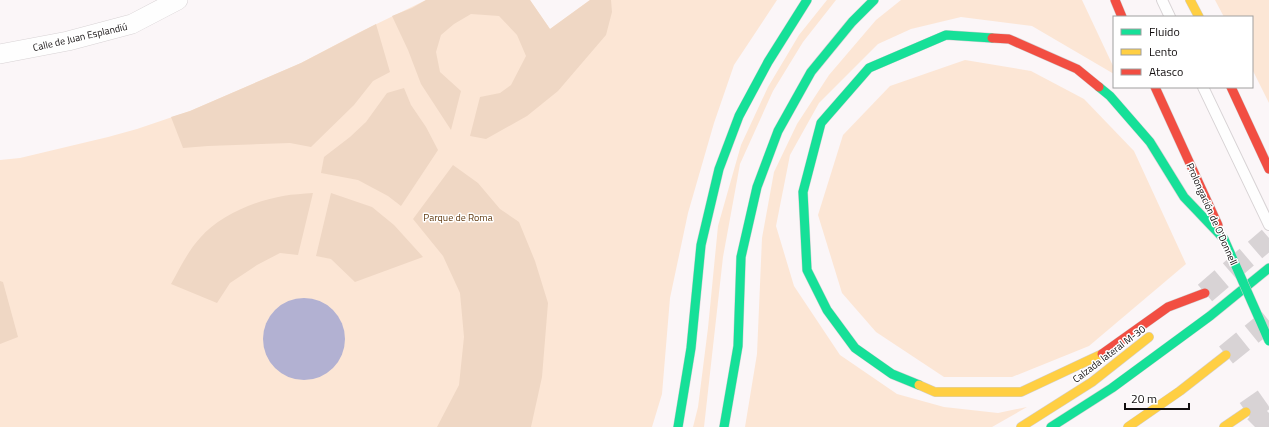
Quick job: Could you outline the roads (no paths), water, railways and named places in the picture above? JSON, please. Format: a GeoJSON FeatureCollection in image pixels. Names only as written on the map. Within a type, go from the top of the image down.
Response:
{"type":"FeatureCollection","features":[{"type":"Feature","properties":{"kind":"highway"},"geometry":{"type":"LineString","coordinates":[[678,427],[691,348],[701,245],[719,169],[739,116],[768,62],[807,0]]}},
{"type":"Feature","properties":{"kind":"highway"},"geometry":{"type":"LineString","coordinates":[[724,427],[738,346],[740,257],[757,187],[778,131],[811,72],[852,22],[874,0]]}},
{"type":"Feature","properties":{"kind":"highway"},"geometry":{"type":"LineString","coordinates":[[1115,0],[1122,16]]}},
{"type":"Feature","properties":{"kind":"highway"},"geometry":{"type":"LineString","coordinates":[[1190,0],[1198,16]]}},
{"type":"Feature","properties":{"kind":"highway"},"geometry":{"type":"LineString","coordinates":[[1181,312],[1205,293],[1168,307],[1097,357],[1021,392],[935,392],[892,374],[855,348],[827,310],[807,270],[803,192],[821,123],[869,68],[946,35],[1009,39],[1077,69],[1110,96],[1150,142],[1184,197],[1224,238]]}},
{"type":"Feature","properties":{"kind":"highway","name":"Prolongación de O'Donnell"},"geometry":{"type":"LineString","coordinates":[[1155,88],[1269,341]]}},
{"type":"Feature","properties":{"kind":"highway"},"geometry":{"type":"LineString","coordinates":[[1231,88],[1269,169]]}},
{"type":"Feature","properties":{"kind":"highway"},"geometry":{"type":"LineString","coordinates":[[1051,427],[1112,388],[1210,316],[1269,268]]}},
{"type":"Feature","properties":{"kind":"highway","name":"Calzada lateral M-30"},"geometry":{"type":"LineString","coordinates":[[1021,427],[1092,382],[1158,330]]}},
{"type":"Feature","properties":{"kind":"highway"},"geometry":{"type":"LineString","coordinates":[[1128,427],[1180,391],[1226,355]]}},
{"type":"Feature","properties":{"kind":"highway"},"geometry":{"type":"LineString","coordinates":[[1224,427],[1246,412]]}},
{"type":"Feature","properties":{"kind":"street","name":"Calle de Juan Esplandiú"},"geometry":{"type":"LineString","coordinates":[[0,54],[68,42],[132,24],[178,0]]}},
{"type":"Feature","properties":{"kind":"lane"},"geometry":{"type":"LineString","coordinates":[[1162,0],[1170,16]]}},
{"type":"Feature","properties":{"kind":"lane"},"geometry":{"type":"LineString","coordinates":[[1203,88],[1269,225]]}},
{"type":"Feature","properties":{"kind":"water"},"geometry":{"type":"Polygon","coordinates":[[[304,298],[320,301],[333,310],[342,323],[345,339],[342,355],[333,368],[320,377],[304,380],[288,377],[275,368],[266,355],[263,339],[266,323],[275,310],[288,301],[304,298]]]}},
{"type":"Feature","properties":{"kind":"tunnel"},"geometry":{"type":"LineString","coordinates":[[1205,293],[1269,238]]}},
{"type":"Feature","properties":{"kind":"tunnel"},"geometry":{"type":"LineString","coordinates":[[1226,355],[1269,320]]}},
{"type":"Feature","properties":{"kind":"tunnel"},"geometry":{"type":"LineString","coordinates":[[1246,412],[1269,396]]}},
{"type":"Feature","properties":{"kind":"tunnel"},"geometry":{"type":"LineString","coordinates":[[1255,427],[1269,413]]}},
{"type":"Feature","properties":{"kind":"park label","name":"Parque de Roma"},"geometry":{"type":"Point","coordinates":[458,217]}}]}
